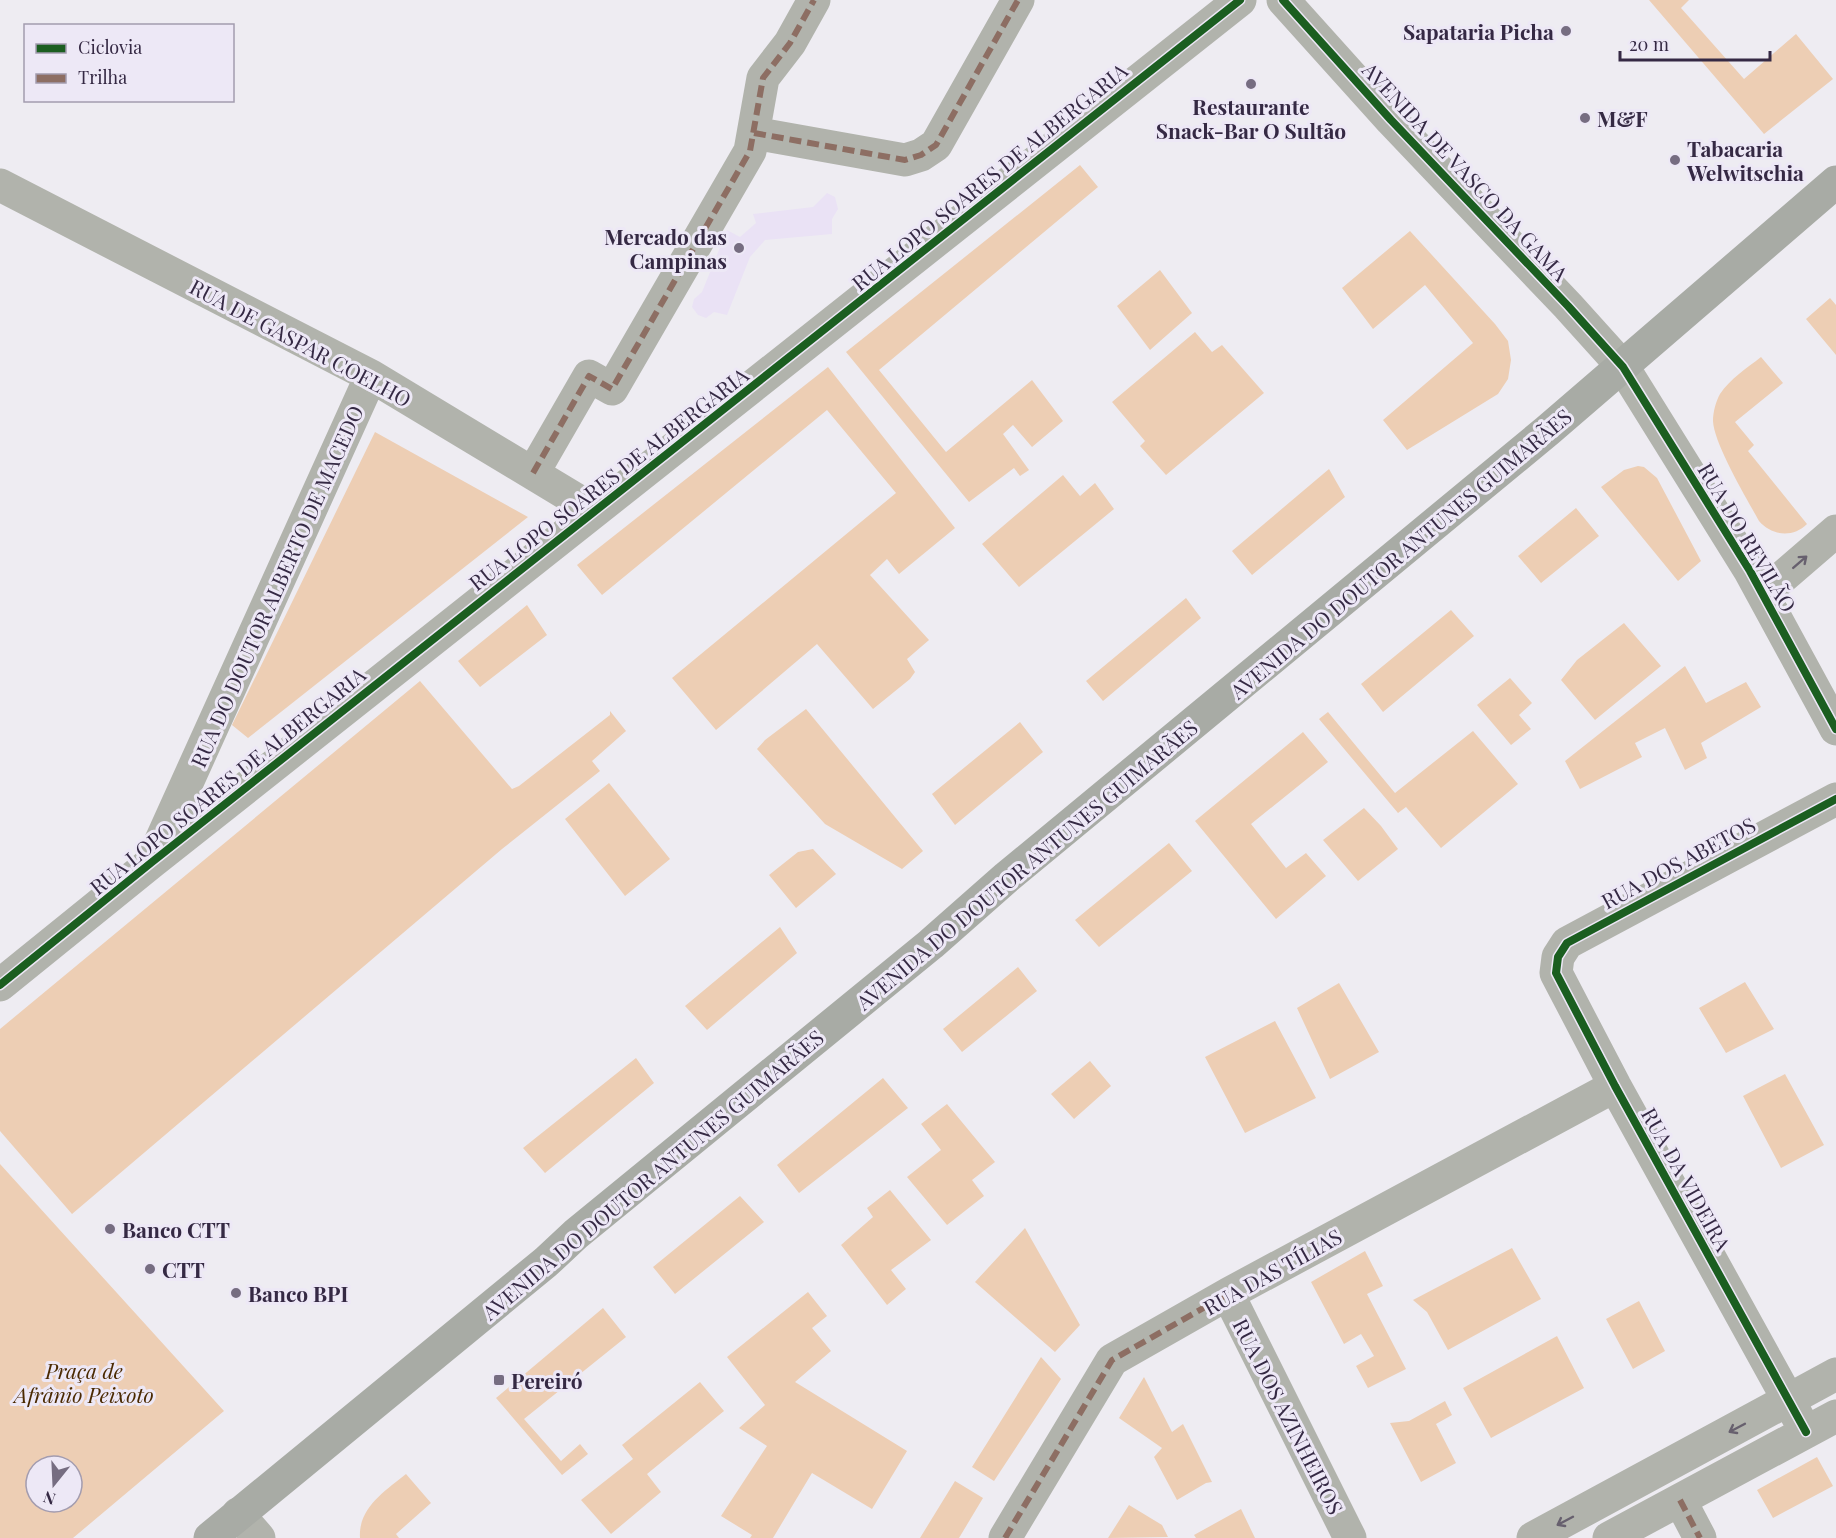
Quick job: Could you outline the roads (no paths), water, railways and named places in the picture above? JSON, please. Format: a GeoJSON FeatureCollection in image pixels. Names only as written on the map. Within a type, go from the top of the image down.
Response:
{"type":"FeatureCollection","features":[{"type":"Feature","properties":{"kind":"main road","name":"AVENIDA DO DOUTOR ANTUNES GUIMARÃES"},"geometry":{"type":"LineString","coordinates":[[210,1538],[248,1526],[576,1234],[931,944],[1007,878],[1623,367],[1836,182]]}},
{"type":"Feature","properties":{"kind":"street"},"geometry":{"type":"LineString","coordinates":[[533,473],[589,376],[612,389],[750,151],[763,78],[790,43],[814,0]]}},
{"type":"Feature","properties":{"kind":"street"},"geometry":{"type":"LineString","coordinates":[[754,133],[905,160],[921,155],[936,145],[1018,0]]}},
{"type":"Feature","properties":{"kind":"street","name":"RUA LOPO SOARES DE ALBERGARIA"},"geometry":{"type":"LineString","coordinates":[[0,985],[1240,0]]}},
{"type":"Feature","properties":{"kind":"street","name":"AVENIDA DE VASCO DA GAMA"},"geometry":{"type":"LineString","coordinates":[[1283,0],[1406,136],[1623,367]]}},
{"type":"Feature","properties":{"kind":"street","name":"RUA DE GASPAR COELHO"},"geometry":{"type":"LineString","coordinates":[[0,185],[371,376],[595,511]]}},
{"type":"Feature","properties":{"kind":"street","name":"RUA DO REVILÃO"},"geometry":{"type":"LineString","coordinates":[[1623,367],[1763,594],[1836,729]]}},
{"type":"Feature","properties":{"kind":"street","name":"RUA DO DOUTOR ALBERTO DE MACEDO"},"geometry":{"type":"LineString","coordinates":[[152,862],[371,376]]}},
{"type":"Feature","properties":{"kind":"street"},"geometry":{"type":"LineString","coordinates":[[1763,594],[1836,531]]}},
{"type":"Feature","properties":{"kind":"street","name":"RUA DOS ABETOS"},"geometry":{"type":"LineString","coordinates":[[1556,973],[1558,957],[1567,943],[1836,799]]}},
{"type":"Feature","properties":{"kind":"street","name":"RUA DA VIDEIRA"},"geometry":{"type":"LineString","coordinates":[[1556,973],[1806,1432]]}},
{"type":"Feature","properties":{"kind":"street","name":"RUA DAS TÍLIAS"},"geometry":{"type":"LineString","coordinates":[[1005,1538],[1112,1360],[1228,1294],[1616,1086]]}},
{"type":"Feature","properties":{"kind":"street","name":"RUA DOS AZINHEIROS"},"geometry":{"type":"LineString","coordinates":[[1228,1294],[1350,1538]]}},
{"type":"Feature","properties":{"kind":"street"},"geometry":{"type":"LineString","coordinates":[[1533,1538],[1836,1374]]}},
{"type":"Feature","properties":{"kind":"street"},"geometry":{"type":"LineString","coordinates":[[1609,1538],[1836,1416]]}},
{"type":"Feature","properties":{"kind":"street"},"geometry":{"type":"LineString","coordinates":[[1680,1500],[1700,1538]]}},
{"type":"Feature","properties":{"kind":"place","name":"Sapataria Picha"},"geometry":{"type":"Point","coordinates":[1566,31]}},
{"type":"Feature","properties":{"kind":"place","name":"Restaurante Snack-Bar O Sultão"},"geometry":{"type":"Point","coordinates":[1251,84]}},
{"type":"Feature","properties":{"kind":"place","name":"M&F"},"geometry":{"type":"Point","coordinates":[1585,118]}},
{"type":"Feature","properties":{"kind":"place","name":"Tabacaria Welwitschia"},"geometry":{"type":"Point","coordinates":[1675,160]}},
{"type":"Feature","properties":{"kind":"place","name":"Mercado das Campinas"},"geometry":{"type":"Point","coordinates":[739,248]}},
{"type":"Feature","properties":{"kind":"place","name":"Banco CTT"},"geometry":{"type":"Point","coordinates":[110,1229]}},
{"type":"Feature","properties":{"kind":"place","name":"CTT"},"geometry":{"type":"Point","coordinates":[150,1269]}},
{"type":"Feature","properties":{"kind":"place","name":"Banco BPI"},"geometry":{"type":"Point","coordinates":[236,1293]}},
{"type":"Feature","properties":{"kind":"place","name":"Pereiró"},"geometry":{"type":"Point","coordinates":[499,1380]}},
{"type":"Feature","properties":{"kind":"park label","name":"Praça de Afrânio Peixoto"},"geometry":{"type":"Point","coordinates":[84,1382]}}]}
